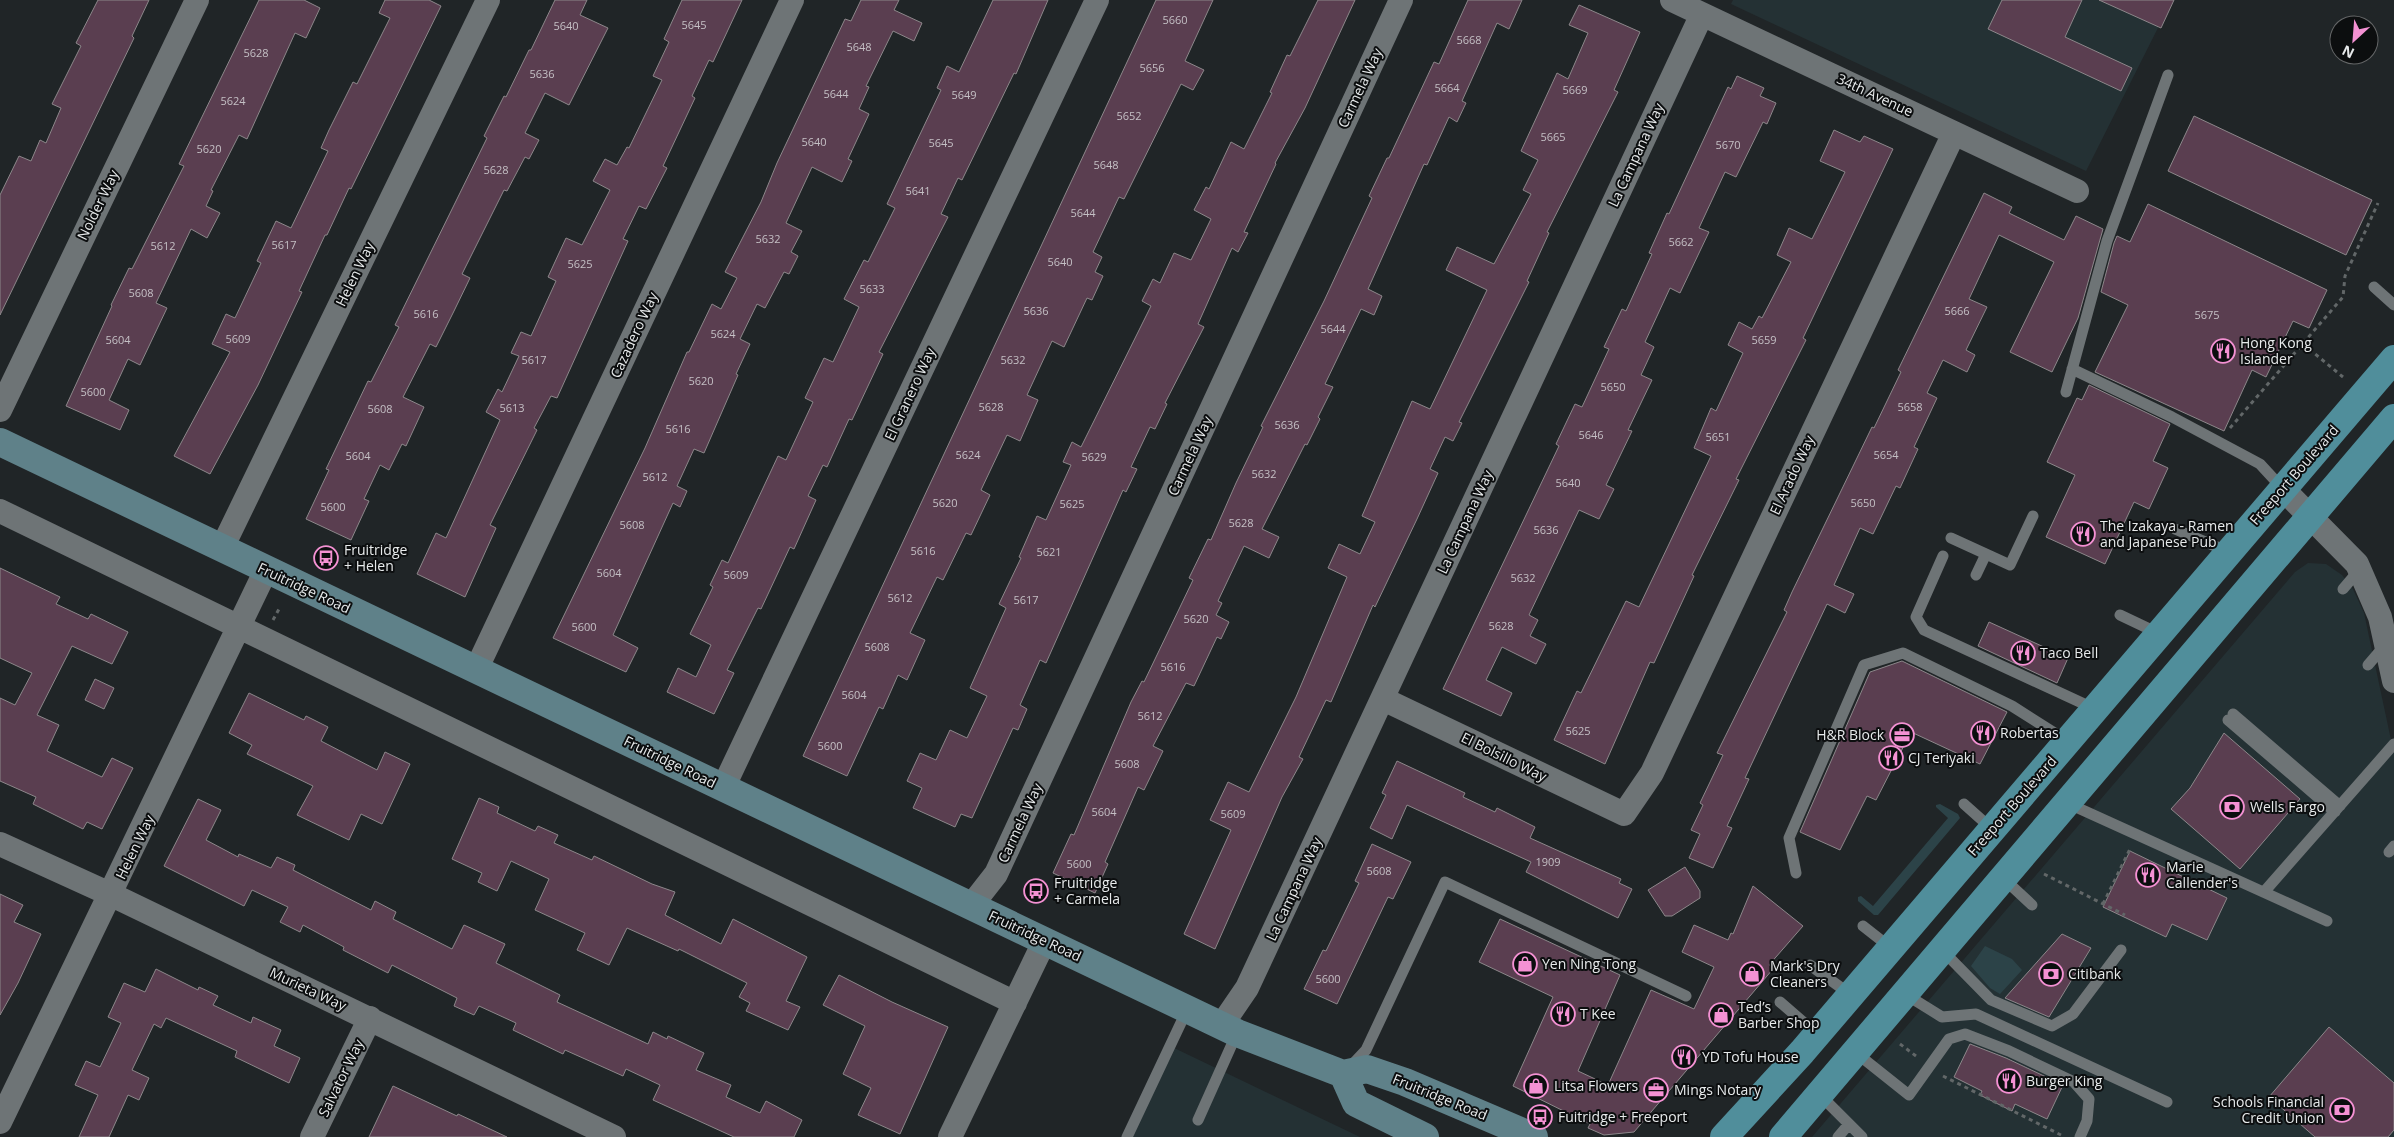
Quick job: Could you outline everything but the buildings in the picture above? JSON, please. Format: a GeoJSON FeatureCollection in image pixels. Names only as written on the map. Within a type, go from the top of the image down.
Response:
{"type":"FeatureCollection","features":[{"type":"Feature","properties":{"kind":"main road","name":"Freeport Boulevard"},"geometry":{"type":"LineString","coordinates":[[1724,1137],[1851,995],[2394,359]]}},
{"type":"Feature","properties":{"kind":"main road"},"geometry":{"type":"LineString","coordinates":[[1783,1137],[2394,418]]}},
{"type":"Feature","properties":{"kind":"main road","name":"Fruitridge Road"},"geometry":{"type":"LineString","coordinates":[[0,442],[1045,940],[1229,1030],[1343,1074],[1367,1069],[1408,1077],[1461,1098],[1534,1137]]}},
{"type":"Feature","properties":{"kind":"main road"},"geometry":{"type":"LineString","coordinates":[[1343,1074],[1356,1103],[1403,1133],[1425,1137]]}},
{"type":"Feature","properties":{"kind":"street","name":"Nolder Way"},"geometry":{"type":"LineString","coordinates":[[0,410],[197,0]]}},
{"type":"Feature","properties":{"kind":"street","name":"Helen Way"},"geometry":{"type":"LineString","coordinates":[[222,548],[488,0]]}},
{"type":"Feature","properties":{"kind":"street","name":"Cazadero Way"},"geometry":{"type":"LineString","coordinates":[[476,670],[792,0]]}},
{"type":"Feature","properties":{"kind":"street","name":"El Granero Way"},"geometry":{"type":"LineString","coordinates":[[723,788],[1097,0]]}},
{"type":"Feature","properties":{"kind":"street","name":"Carmela Way"},"geometry":{"type":"LineString","coordinates":[[971,906],[996,874],[1401,0]]}},
{"type":"Feature","properties":{"kind":"street","name":"34th Avenue"},"geometry":{"type":"LineString","coordinates":[[1672,0],[2077,191]]}},
{"type":"Feature","properties":{"kind":"street","name":"La Campana Way"},"geometry":{"type":"LineString","coordinates":[[1229,1030],[1245,992],[1702,14]]}},
{"type":"Feature","properties":{"kind":"street","name":"El Arado Way"},"geometry":{"type":"LineString","coordinates":[[1624,814],[1652,773],[1954,132]]}},
{"type":"Feature","properties":{"kind":"street"},"geometry":{"type":"LineString","coordinates":[[2283,489],[2360,569],[2380,617],[2394,681]]}},
{"type":"Feature","properties":{"kind":"street"},"geometry":{"type":"LineString","coordinates":[[0,510],[1015,1004]]}},
{"type":"Feature","properties":{"kind":"street","name":"Helen Way"},"geometry":{"type":"LineString","coordinates":[[0,1122],[112,895],[266,570]]}},
{"type":"Feature","properties":{"kind":"street","name":"El Bolsillo Way"},"geometry":{"type":"LineString","coordinates":[[1383,699],[1624,814]]}},
{"type":"Feature","properties":{"kind":"street","name":"Murieta Way"},"geometry":{"type":"LineString","coordinates":[[0,844],[112,895],[370,1018],[614,1137]]}},
{"type":"Feature","properties":{"kind":"street"},"geometry":{"type":"LineString","coordinates":[[950,1137],[1045,940]]}},
{"type":"Feature","properties":{"kind":"street","name":"Salvator Way"},"geometry":{"type":"LineString","coordinates":[[312,1137],[370,1018]]}},
{"type":"Feature","properties":{"kind":"lane"},"geometry":{"type":"LineString","coordinates":[[2066,392],[2107,242],[2168,75]]}},
{"type":"Feature","properties":{"kind":"lane"},"geometry":{"type":"LineString","coordinates":[[2374,287],[2394,305]]}},
{"type":"Feature","properties":{"kind":"lane"},"geometry":{"type":"LineString","coordinates":[[2072,369],[2172,417],[2260,464],[2283,489]]}},
{"type":"Feature","properties":{"kind":"lane"},"geometry":{"type":"LineString","coordinates":[[1951,538],[2010,565],[2033,516]]}},
{"type":"Feature","properties":{"kind":"lane"},"geometry":{"type":"LineString","coordinates":[[2175,529],[2229,552]]}},
{"type":"Feature","properties":{"kind":"lane"},"geometry":{"type":"LineString","coordinates":[[1976,575],[1986,554]]}},
{"type":"Feature","properties":{"kind":"lane"},"geometry":{"type":"LineString","coordinates":[[1943,556],[1916,617],[1924,630],[2095,709]]}},
{"type":"Feature","properties":{"kind":"lane"},"geometry":{"type":"LineString","coordinates":[[2343,589],[2360,569]]}},
{"type":"Feature","properties":{"kind":"lane"},"geometry":{"type":"LineString","coordinates":[[2120,615],[2160,634]]}},
{"type":"Feature","properties":{"kind":"lane"},"geometry":{"type":"LineString","coordinates":[[2368,665],[2386,644]]}},
{"type":"Feature","properties":{"kind":"lane"},"geometry":{"type":"LineString","coordinates":[[1796,873],[1789,838],[1864,665],[1903,653],[2012,706],[2067,742]]}},
{"type":"Feature","properties":{"kind":"lane"},"geometry":{"type":"LineString","coordinates":[[2231,717],[2337,809]]}},
{"type":"Feature","properties":{"kind":"lane"},"geometry":{"type":"LineString","coordinates":[[2264,892],[2394,744]]}},
{"type":"Feature","properties":{"kind":"lane"},"geometry":{"type":"LineString","coordinates":[[2067,803],[2327,921]]}},
{"type":"Feature","properties":{"kind":"lane"},"geometry":{"type":"LineString","coordinates":[[1964,804],[1992,829]]}},
{"type":"Feature","properties":{"kind":"lane"},"geometry":{"type":"LineString","coordinates":[[2003,878],[2032,905]]}},
{"type":"Feature","properties":{"kind":"lane"},"geometry":{"type":"LineString","coordinates":[[1343,1074],[1366,1050],[1445,882],[1686,996]]}},
{"type":"Feature","properties":{"kind":"lane"},"geometry":{"type":"LineString","coordinates":[[1862,926],[1891,948]]}},
{"type":"Feature","properties":{"kind":"lane"},"geometry":{"type":"LineString","coordinates":[[1942,950],[1991,1000],[2052,1026],[2073,1014],[2121,950]]}},
{"type":"Feature","properties":{"kind":"lane"},"geometry":{"type":"LineString","coordinates":[[1810,965],[1851,995]]}},
{"type":"Feature","properties":{"kind":"lane"},"geometry":{"type":"LineString","coordinates":[[1904,994],[1942,1017],[1976,1014],[2167,1102]]}},
{"type":"Feature","properties":{"kind":"lane"},"geometry":{"type":"LineString","coordinates":[[1780,1002],[1817,1034]]}},
{"type":"Feature","properties":{"kind":"lane"},"geometry":{"type":"LineString","coordinates":[[1128,1137],[1187,1010]]}},
{"type":"Feature","properties":{"kind":"lane"},"geometry":{"type":"LineString","coordinates":[[1198,1120],[1229,1030]]}},
{"type":"Feature","properties":{"kind":"lane"},"geometry":{"type":"LineString","coordinates":[[1856,1052],[1908,1096],[1949,1039],[1965,1034],[2009,1051],[2074,1082],[2089,1099],[2087,1121],[2080,1137]]}},
{"type":"Feature","properties":{"kind":"lane"},"geometry":{"type":"LineString","coordinates":[[1819,1094],[1862,1137]]}},
{"type":"Feature","properties":{"kind":"lane"},"geometry":{"type":"LineString","coordinates":[[1838,1137],[1849,1124]]}},
{"type":"Feature","properties":{"kind":"path"},"geometry":{"type":"LineString","coordinates":[[2225,434],[2343,296],[2345,276],[2378,203]]}},
{"type":"Feature","properties":{"kind":"path"},"geometry":{"type":"LineString","coordinates":[[2302,344],[2343,376]]}},
{"type":"Feature","properties":{"kind":"path"},"geometry":{"type":"LineString","coordinates":[[2103,904],[2130,849]]}},
{"type":"Feature","properties":{"kind":"path"},"geometry":{"type":"LineString","coordinates":[[2044,874],[2126,915]]}},
{"type":"Feature","properties":{"kind":"path"},"geometry":{"type":"LineString","coordinates":[[1900,1044],[1947,1080],[2060,1135]]}},
{"type":"Feature","properties":{"kind":"shaded area"},"geometry":{"type":"Polygon","coordinates":[[[1733,0],[2172,0],[2086,171],[1731,4],[1733,0]]]}},
{"type":"Feature","properties":{"kind":"shaded area"},"geometry":{"type":"Polygon","coordinates":[[[2308,563],[2326,564],[2342,575],[2353,589],[2364,613],[2394,754],[2394,1137],[1812,1137],[2295,572],[2308,563]]]}},
{"type":"Feature","properties":{"kind":"shaded area"},"geometry":{"type":"Polygon","coordinates":[[[1940,804],[1958,814],[1960,818],[1878,915],[1874,915],[1858,901],[1858,897],[1861,896],[1873,906],[1948,818],[1936,807],[1936,805],[1940,804]]]}},
{"type":"Feature","properties":{"kind":"shaded area"},"geometry":{"type":"Polygon","coordinates":[[[1985,946],[2012,959],[2022,970],[2000,994],[1990,988],[1971,966],[1985,946]]]}},
{"type":"Feature","properties":{"kind":"shaded area"},"geometry":{"type":"Polygon","coordinates":[[[1170,1046],[1220,1070],[1360,1137],[1127,1137],[1170,1046]]]}},
{"type":"Feature","properties":{"kind":"place","name":"Hong Kong Islander"},"geometry":{"type":"Point","coordinates":[2223,351]}},
{"type":"Feature","properties":{"kind":"place","name":"The Izakaya - Ramen and Japanese Pub"},"geometry":{"type":"Point","coordinates":[2083,534]}},
{"type":"Feature","properties":{"kind":"place","name":"Fruitridge + Helen"},"geometry":{"type":"Point","coordinates":[326,558]}},
{"type":"Feature","properties":{"kind":"place","name":"Taco Bell"},"geometry":{"type":"Point","coordinates":[2023,653]}},
{"type":"Feature","properties":{"kind":"place","name":"Robertas"},"geometry":{"type":"Point","coordinates":[1983,733]}},
{"type":"Feature","properties":{"kind":"place","name":"H&R Block"},"geometry":{"type":"Point","coordinates":[1902,735]}},
{"type":"Feature","properties":{"kind":"place","name":"CJ Teriyaki"},"geometry":{"type":"Point","coordinates":[1891,758]}},
{"type":"Feature","properties":{"kind":"place","name":"Wells Fargo"},"geometry":{"type":"Point","coordinates":[2232,807]}},
{"type":"Feature","properties":{"kind":"place","name":"Marie Callender's"},"geometry":{"type":"Point","coordinates":[2148,875]}},
{"type":"Feature","properties":{"kind":"place","name":"Fruitridge + Carmela"},"geometry":{"type":"Point","coordinates":[1036,891]}},
{"type":"Feature","properties":{"kind":"place","name":"Yen Ning Tong"},"geometry":{"type":"Point","coordinates":[1525,964]}},
{"type":"Feature","properties":{"kind":"place","name":"Mark's Dry Cleaners"},"geometry":{"type":"Point","coordinates":[1752,974]}},
{"type":"Feature","properties":{"kind":"place","name":"Citibank"},"geometry":{"type":"Point","coordinates":[2051,974]}},
{"type":"Feature","properties":{"kind":"place","name":"T Kee"},"geometry":{"type":"Point","coordinates":[1563,1014]}},
{"type":"Feature","properties":{"kind":"place","name":"Ted’s Barber Shop"},"geometry":{"type":"Point","coordinates":[1721,1015]}},
{"type":"Feature","properties":{"kind":"place","name":"YD Tofu House"},"geometry":{"type":"Point","coordinates":[1684,1057]}},
{"type":"Feature","properties":{"kind":"place","name":"Burger King"},"geometry":{"type":"Point","coordinates":[2009,1081]}},
{"type":"Feature","properties":{"kind":"place","name":"Litsa Flowers"},"geometry":{"type":"Point","coordinates":[1536,1086]}},
{"type":"Feature","properties":{"kind":"place","name":"Mings Notary"},"geometry":{"type":"Point","coordinates":[1656,1090]}},
{"type":"Feature","properties":{"kind":"place","name":"Schools Financial Credit Union"},"geometry":{"type":"Point","coordinates":[2342,1110]}},
{"type":"Feature","properties":{"kind":"place","name":"Fuitridge + Freeport"},"geometry":{"type":"Point","coordinates":[1540,1117]}}]}
